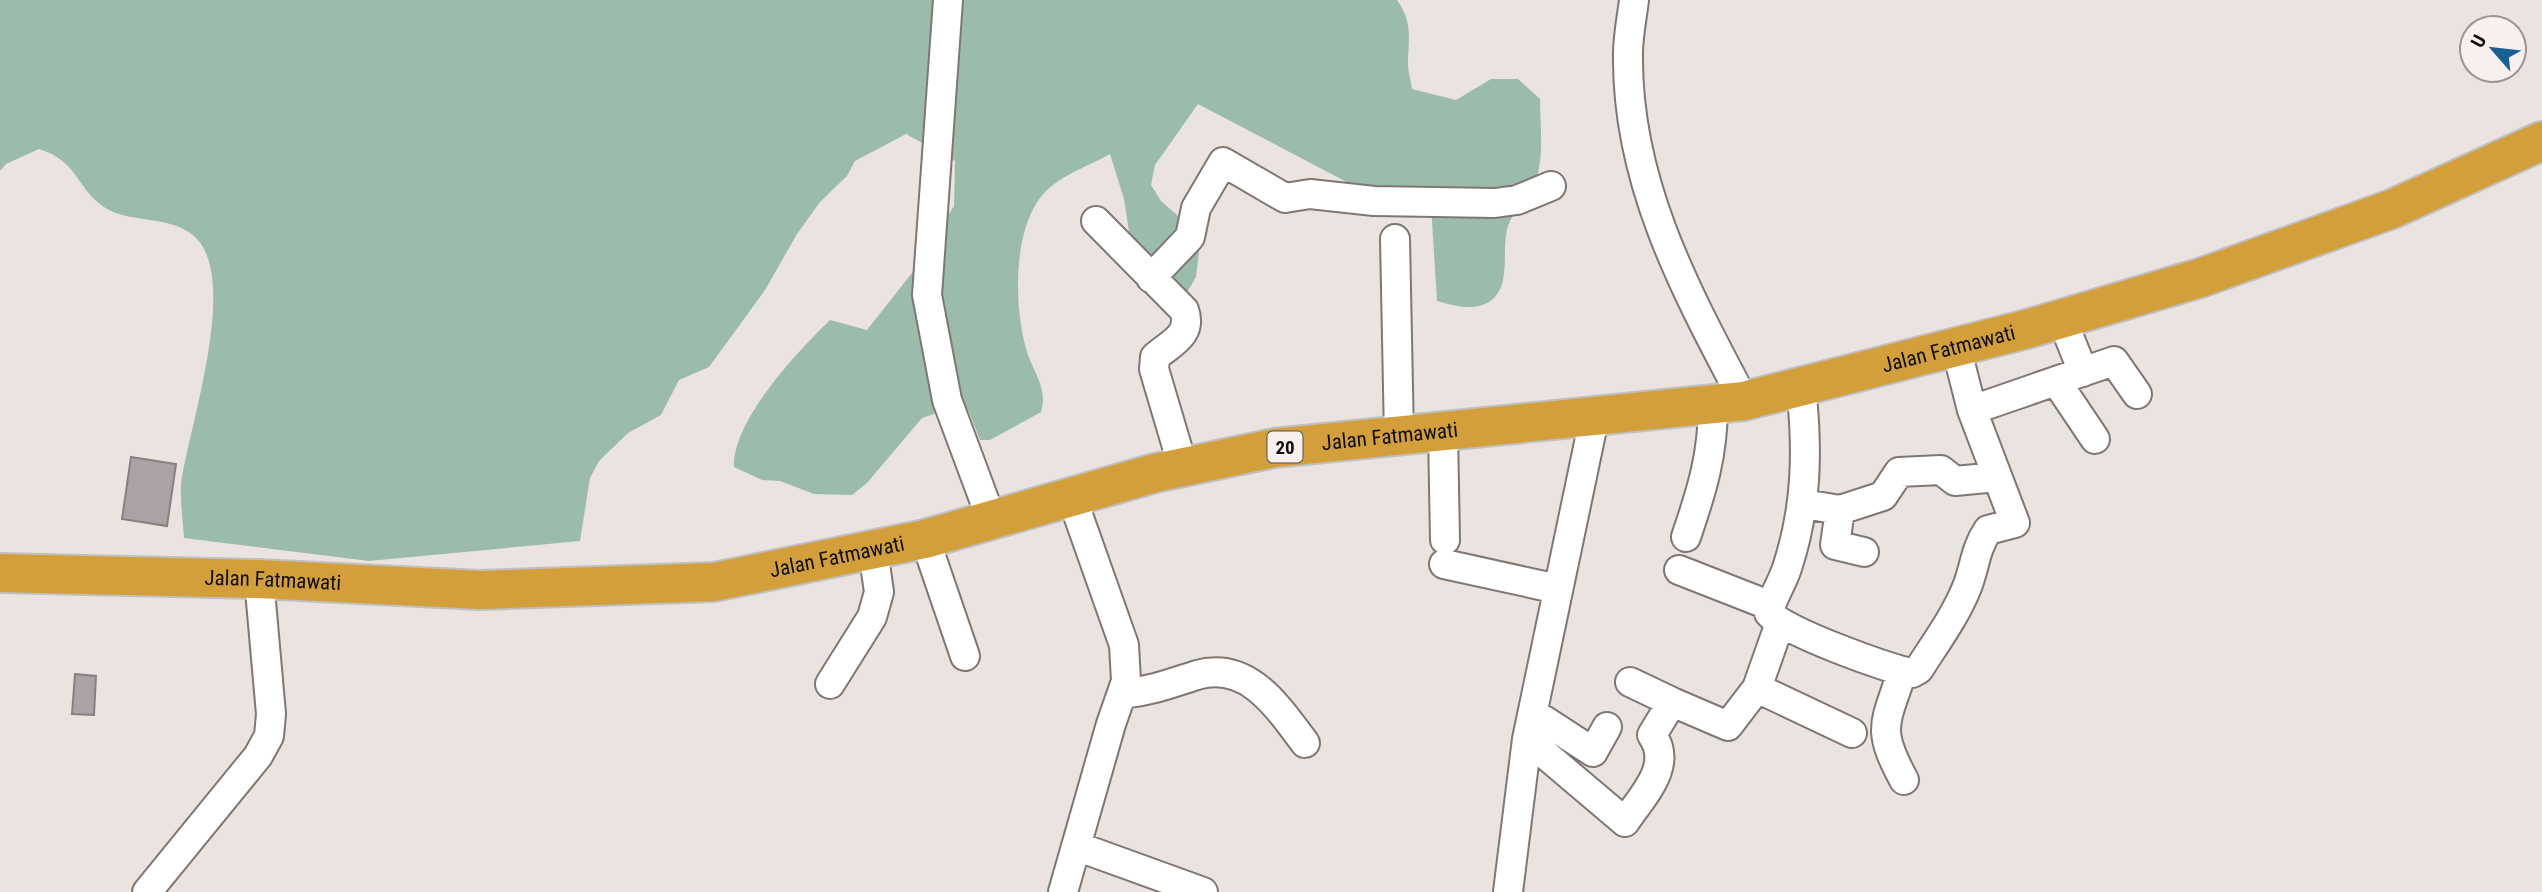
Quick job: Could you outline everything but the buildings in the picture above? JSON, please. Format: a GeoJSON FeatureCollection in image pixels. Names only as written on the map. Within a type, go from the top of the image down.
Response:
{"type":"FeatureCollection","features":[{"type":"Feature","properties":{"kind":"highway","name":"Jalan Fatmawati"},"geometry":{"type":"LineString","coordinates":[[0,573],[258,579],[480,590],[715,582],[925,539],[1183,467],[1274,449],[1594,419],[1728,403],[1801,387],[2062,319],[2200,278],[2392,209],[2542,141]]}},
{"type":"Feature","properties":{"kind":"street"},"geometry":{"type":"LineString","coordinates":[[948,0],[927,295],[947,400],[992,522]]}},
{"type":"Feature","properties":{"kind":"street"},"geometry":{"type":"LineString","coordinates":[[1634,0],[1628,53],[1634,133],[1646,190],[1728,403],[1686,537]]}},
{"type":"Feature","properties":{"kind":"street"},"geometry":{"type":"LineString","coordinates":[[1151,278],[1190,237],[1196,208],[1223,162],[1285,198],[1310,194],[1374,201],[1495,203],[1517,200],[1551,186]]}},
{"type":"Feature","properties":{"kind":"street"},"geometry":{"type":"LineString","coordinates":[[1096,221],[1184,310],[1186,330],[1178,340],[1155,356],[1154,369],[1183,467]]}},
{"type":"Feature","properties":{"kind":"street"},"geometry":{"type":"LineString","coordinates":[[1395,239],[1399,437]]}},
{"type":"Feature","properties":{"kind":"street"},"geometry":{"type":"LineString","coordinates":[[2062,319],[2083,372]]}},
{"type":"Feature","properties":{"kind":"street"},"geometry":{"type":"LineString","coordinates":[[1679,570],[1902,672],[1912,673],[1919,669],[1950,624],[1968,585],[1980,542],[1988,530],[2015,523],[1972,410],[1956,347]]}},
{"type":"Feature","properties":{"kind":"street"},"geometry":{"type":"LineString","coordinates":[[1972,410],[2115,361],[2137,394]]}},
{"type":"Feature","properties":{"kind":"street"},"geometry":{"type":"LineString","coordinates":[[2056,381],[2095,439]]}},
{"type":"Feature","properties":{"kind":"street"},"geometry":{"type":"LineString","coordinates":[[1630,681],[1728,726],[1757,688],[1804,504],[1807,439],[1801,387]]}},
{"type":"Feature","properties":{"kind":"street"},"geometry":{"type":"LineString","coordinates":[[1508,892],[1530,726],[1594,419]]}},
{"type":"Feature","properties":{"kind":"street"},"geometry":{"type":"LineString","coordinates":[[1443,433],[1444,552],[1558,589]]}},
{"type":"Feature","properties":{"kind":"street"},"geometry":{"type":"LineString","coordinates":[[1804,504],[1840,510],[1884,496],[1899,472],[1941,471],[1955,481],[1997,477]]}},
{"type":"Feature","properties":{"kind":"street"},"geometry":{"type":"LineString","coordinates":[[1063,892],[1126,681],[1124,645],[1072,498]]}},
{"type":"Feature","properties":{"kind":"street"},"geometry":{"type":"LineString","coordinates":[[1840,510],[1835,545],[1864,552]]}},
{"type":"Feature","properties":{"kind":"street"},"geometry":{"type":"LineString","coordinates":[[925,539],[965,656]]}},
{"type":"Feature","properties":{"kind":"street"},"geometry":{"type":"LineString","coordinates":[[830,684],[872,617],[879,592],[873,550]]}},
{"type":"Feature","properties":{"kind":"street"},"geometry":{"type":"LineString","coordinates":[[147,892],[258,756],[269,736],[271,714],[258,579]]}},
{"type":"Feature","properties":{"kind":"street"},"geometry":{"type":"LineString","coordinates":[[1902,672],[1884,729],[1888,751],[1904,780]]}},
{"type":"Feature","properties":{"kind":"street"},"geometry":{"type":"LineString","coordinates":[[1123,694],[1160,689],[1198,675],[1226,673],[1255,684],[1272,699],[1305,743]]}},
{"type":"Feature","properties":{"kind":"street"},"geometry":{"type":"LineString","coordinates":[[1757,688],[1852,733]]}},
{"type":"Feature","properties":{"kind":"street"},"geometry":{"type":"LineString","coordinates":[[1530,726],[1625,822],[1660,769],[1662,755],[1652,735],[1672,702]]}},
{"type":"Feature","properties":{"kind":"street"},"geometry":{"type":"LineString","coordinates":[[1530,726],[1593,752],[1607,727]]}},
{"type":"Feature","properties":{"kind":"street"},"geometry":{"type":"LineString","coordinates":[[1076,846],[1203,892]]}},
{"type":"Feature","properties":{"kind":"green space"},"geometry":{"type":"Polygon","coordinates":[[[0,0],[1397,0],[1407,22],[1408,67],[1412,89],[1456,100],[1491,79],[1518,79],[1540,99],[1540,165],[1534,185],[1508,226],[1504,274],[1499,291],[1488,303],[1481,306],[1459,306],[1437,301],[1431,205],[1358,188],[1198,104],[1155,165],[1151,185],[1161,201],[1201,236],[1196,277],[1186,294],[1133,258],[1124,199],[1110,154],[1053,185],[1039,199],[1029,218],[1019,263],[1019,311],[1027,352],[1043,396],[1041,412],[990,440],[980,440],[969,412],[961,405],[922,418],[867,483],[852,495],[814,494],[780,481],[762,480],[734,467],[736,449],[744,429],[755,408],[785,368],[830,320],[867,330],[912,273],[954,206],[955,161],[906,134],[855,161],[847,176],[820,202],[797,234],[765,290],[709,367],[679,380],[661,415],[628,433],[599,461],[590,478],[580,541],[369,561],[184,538],[181,485],[201,393],[212,318],[213,284],[207,256],[194,236],[175,225],[119,214],[98,203],[63,161],[39,149],[6,164],[0,171],[0,0]]]}}]}
